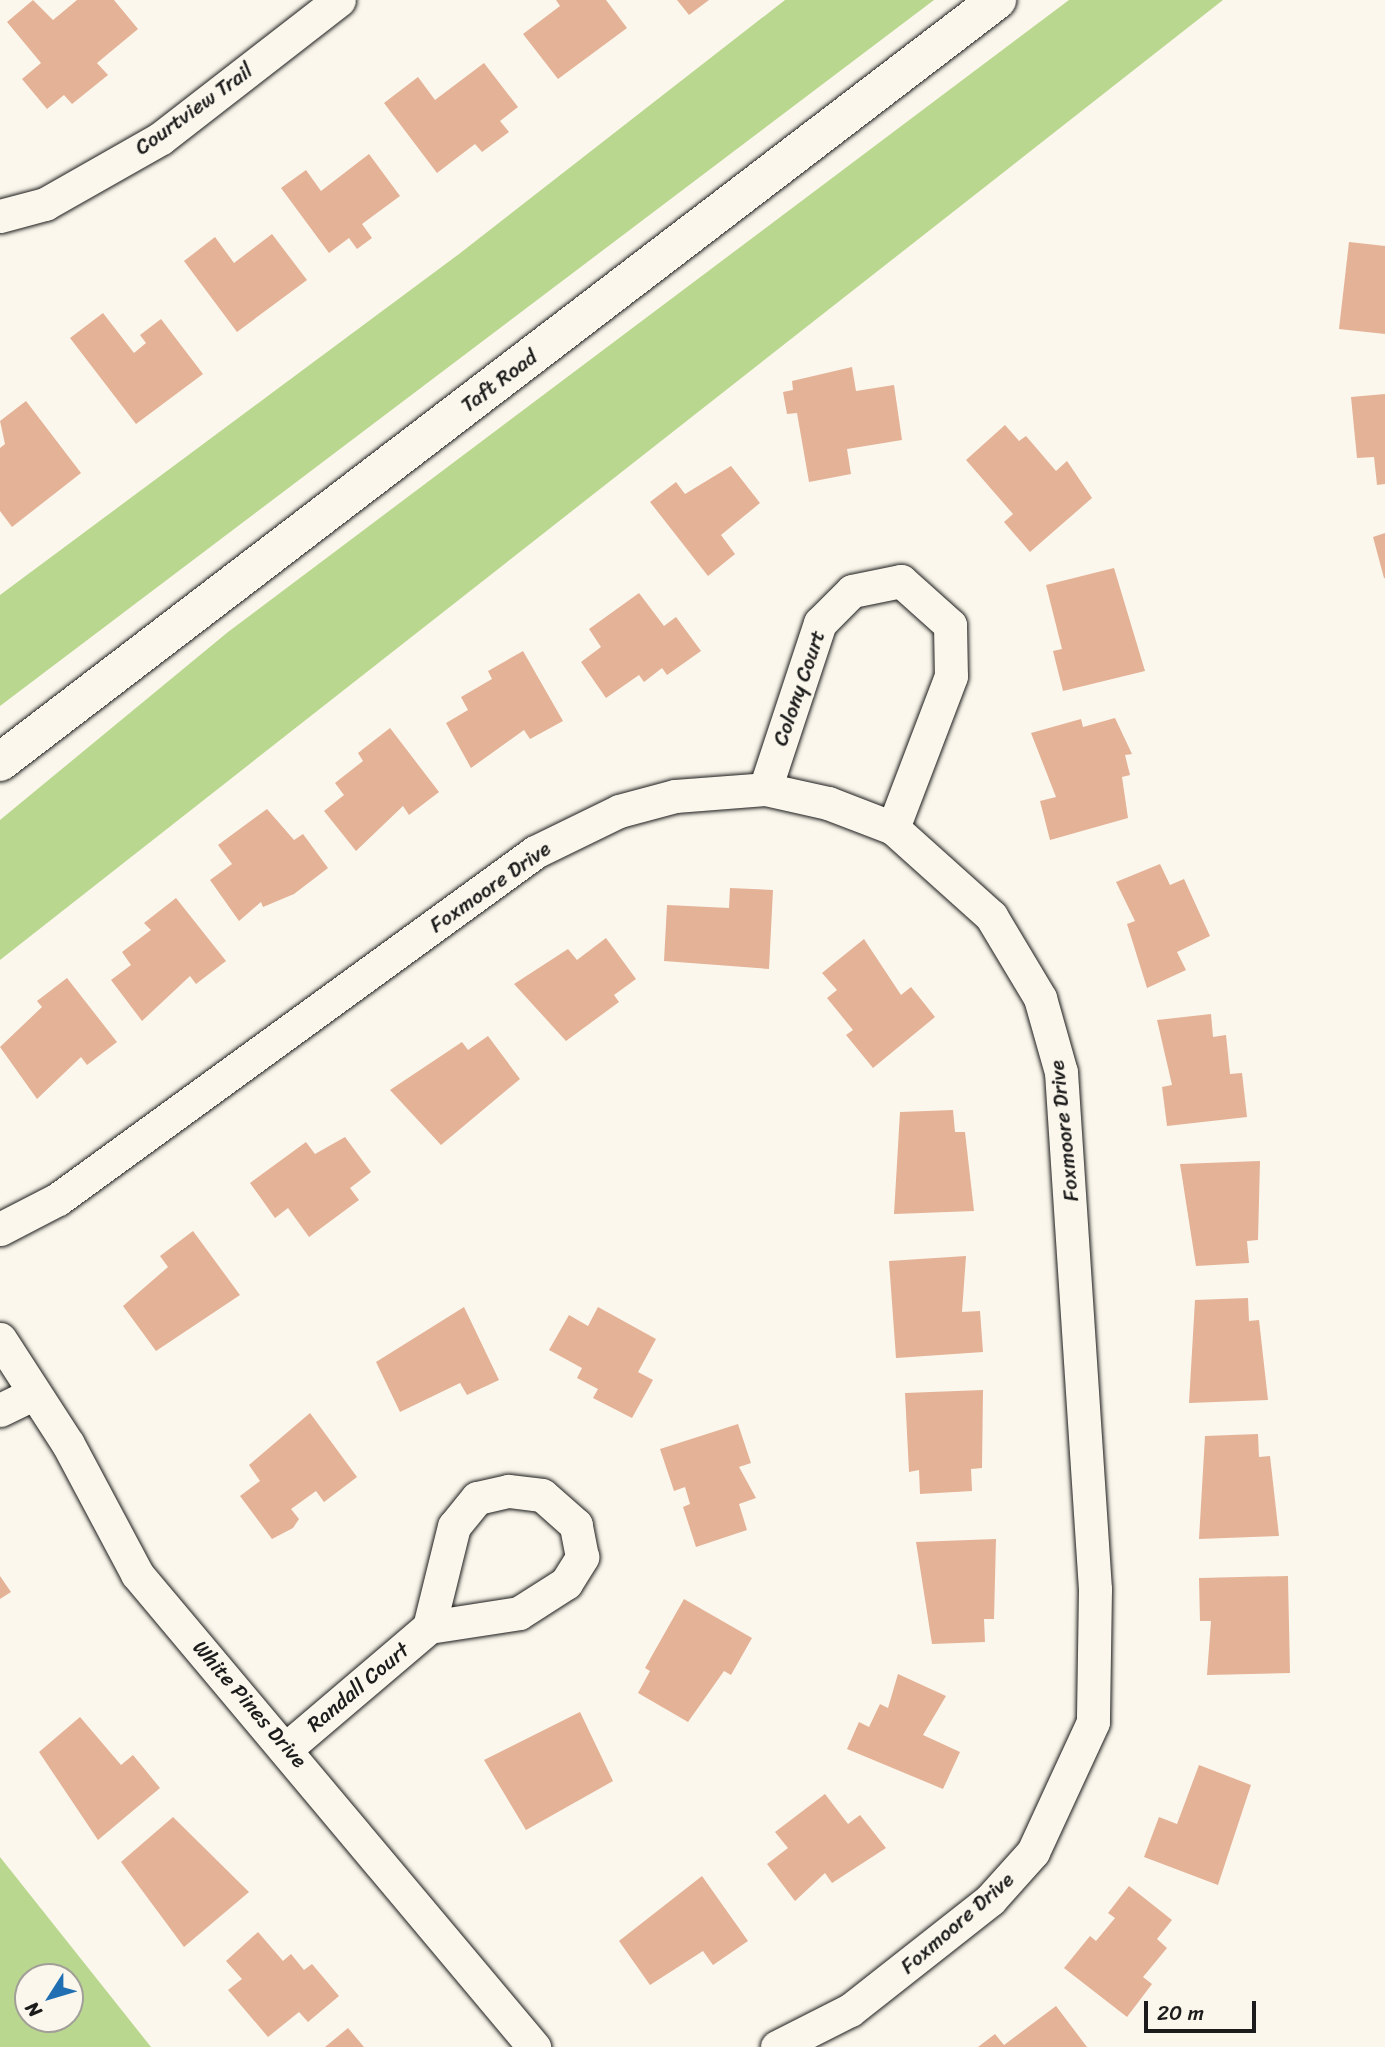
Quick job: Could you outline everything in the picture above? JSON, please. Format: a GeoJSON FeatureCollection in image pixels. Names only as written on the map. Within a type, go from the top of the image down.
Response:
{"type":"FeatureCollection","features":[{"type":"Feature","properties":{"kind":"street","name":"Courtview Trail"},"geometry":{"type":"LineString","coordinates":[[0,216],[45,204],[161,138],[339,0]]}},
{"type":"Feature","properties":{"kind":"street","name":"Taft Road"},"geometry":{"type":"LineString","coordinates":[[0,762],[997,0]]}},
{"type":"Feature","properties":{"kind":"street","name":"Colony Court"},"geometry":{"type":"LineString","coordinates":[[765,789],[820,623],[852,591],[901,581],[950,625],[951,676],[893,828]]}},
{"type":"Feature","properties":{"kind":"street","name":"Foxmoore Drive"},"geometry":{"type":"LineString","coordinates":[[0,1229],[58,1199],[535,852],[619,811],[675,796],[765,789],[893,828],[991,916],[1041,998],[1061,1072],[1095,1590],[1093,1722],[1033,1852],[990,1899],[850,2010],[777,2047]]}},
{"type":"Feature","properties":{"kind":"street","name":"White Pines Drive"},"geometry":{"type":"LineString","coordinates":[[0,1339],[33,1394],[68,1444],[137,1574],[288,1747],[534,2047]]}},
{"type":"Feature","properties":{"kind":"street"},"geometry":{"type":"LineString","coordinates":[[0,1410],[33,1394]]}},
{"type":"Feature","properties":{"kind":"street","name":"Randall Court"},"geometry":{"type":"LineString","coordinates":[[288,1747],[429,1627],[519,1613],[566,1583],[582,1557],[576,1525],[542,1495],[508,1491],[477,1497],[454,1526],[429,1627]]}},
{"type":"Feature","properties":{"kind":"green space"},"geometry":{"type":"Polygon","coordinates":[[[785,0],[934,0],[0,706],[0,595],[459,254],[785,0]]]}},
{"type":"Feature","properties":{"kind":"green space"},"geometry":{"type":"Polygon","coordinates":[[[1069,0],[1223,0],[0,960],[0,820],[228,632],[1069,0]]]}},
{"type":"Feature","properties":{"kind":"green space"},"geometry":{"type":"Polygon","coordinates":[[[0,1857],[151,2047],[0,2047],[0,1857]]]}},
{"type":"Feature","properties":{"kind":"building"},"geometry":{"type":"Polygon","coordinates":[[[33,0],[53,20],[77,0],[114,0],[138,29],[97,63],[108,75],[72,104],[64,95],[47,109],[22,79],[41,63],[7,22],[33,0]]]}},
{"type":"Feature","properties":{"kind":"building"},"geometry":{"type":"Polygon","coordinates":[[[556,0],[606,0],[627,28],[558,79],[523,34],[560,6],[556,0]]]}},
{"type":"Feature","properties":{"kind":"building"},"geometry":{"type":"Polygon","coordinates":[[[677,0],[709,0],[689,15],[677,0]]]}},
{"type":"Feature","properties":{"kind":"building"},"geometry":{"type":"Polygon","coordinates":[[[484,63],[518,107],[500,121],[509,132],[482,152],[475,144],[437,173],[384,103],[418,77],[435,100],[484,63]]]}},
{"type":"Feature","properties":{"kind":"building"},"geometry":{"type":"Polygon","coordinates":[[[369,154],[400,196],[362,224],[372,238],[357,249],[349,238],[329,253],[281,188],[306,170],[321,191],[369,154]]]}},
{"type":"Feature","properties":{"kind":"building"},"geometry":{"type":"Polygon","coordinates":[[[272,234],[307,280],[237,332],[184,261],[215,237],[234,263],[272,234]]]}},
{"type":"Feature","properties":{"kind":"building"},"geometry":{"type":"Polygon","coordinates":[[[1349,242],[1385,246],[1385,334],[1339,329],[1349,242]]]}},
{"type":"Feature","properties":{"kind":"building"},"geometry":{"type":"Polygon","coordinates":[[[103,313],[134,353],[146,343],[140,335],[161,319],[203,374],[136,424],[70,338],[103,313]]]}},
{"type":"Feature","properties":{"kind":"building"},"geometry":{"type":"Polygon","coordinates":[[[852,367],[856,391],[894,385],[902,440],[847,449],[851,474],[809,482],[797,413],[787,414],[783,392],[793,390],[792,381],[852,367]]]}},
{"type":"Feature","properties":{"kind":"building"},"geometry":{"type":"Polygon","coordinates":[[[1385,394],[1385,484],[1377,485],[1374,457],[1357,458],[1351,397],[1385,394]]]}},
{"type":"Feature","properties":{"kind":"building"},"geometry":{"type":"Polygon","coordinates":[[[26,401],[81,473],[12,527],[0,511],[0,448],[5,444],[0,421],[26,401]]]}},
{"type":"Feature","properties":{"kind":"building"},"geometry":{"type":"Polygon","coordinates":[[[1005,425],[1019,441],[1026,436],[1056,471],[1067,461],[1092,498],[1030,552],[1004,522],[1013,514],[966,460],[1005,425]]]}},
{"type":"Feature","properties":{"kind":"building"},"geometry":{"type":"Polygon","coordinates":[[[731,466],[760,503],[721,535],[735,554],[708,576],[650,502],[676,482],[685,494],[731,466]]]}},
{"type":"Feature","properties":{"kind":"building"},"geometry":{"type":"Polygon","coordinates":[[[1385,533],[1385,578],[1384,578],[1373,537],[1385,533]]]}},
{"type":"Feature","properties":{"kind":"building"},"geometry":{"type":"Polygon","coordinates":[[[1114,568],[1145,671],[1063,691],[1053,651],[1062,649],[1046,585],[1114,568]]]}},
{"type":"Feature","properties":{"kind":"building"},"geometry":{"type":"Polygon","coordinates":[[[639,593],[664,626],[676,617],[701,651],[667,675],[662,668],[644,682],[639,675],[606,698],[581,662],[601,647],[589,629],[639,593]]]}},
{"type":"Feature","properties":{"kind":"building"},"geometry":{"type":"Polygon","coordinates":[[[523,651],[563,721],[530,739],[524,730],[471,768],[446,723],[468,710],[461,697],[492,679],[488,671],[523,651]]]}},
{"type":"Feature","properties":{"kind":"building"},"geometry":{"type":"Polygon","coordinates":[[[1115,718],[1132,754],[1125,755],[1130,775],[1122,777],[1128,818],[1050,840],[1040,801],[1056,797],[1031,733],[1081,719],[1083,727],[1115,718]]]}},
{"type":"Feature","properties":{"kind":"building"},"geometry":{"type":"Polygon","coordinates":[[[390,728],[439,792],[409,815],[403,806],[356,851],[324,811],[344,795],[335,783],[363,761],[358,753],[390,728]]]}},
{"type":"Feature","properties":{"kind":"building"},"geometry":{"type":"Polygon","coordinates":[[[267,809],[294,840],[303,834],[328,868],[294,894],[263,907],[261,902],[239,921],[210,880],[232,864],[218,845],[267,809]]]}},
{"type":"Feature","properties":{"kind":"building"},"geometry":{"type":"Polygon","coordinates":[[[1160,864],[1170,885],[1184,879],[1210,936],[1177,952],[1186,970],[1147,988],[1127,924],[1135,921],[1116,882],[1160,864]]]}},
{"type":"Feature","properties":{"kind":"building"},"geometry":{"type":"Polygon","coordinates":[[[730,888],[773,890],[769,969],[664,961],[667,905],[729,908],[730,888]]]}},
{"type":"Feature","properties":{"kind":"building"},"geometry":{"type":"Polygon","coordinates":[[[176,898],[226,961],[196,984],[190,976],[142,1021],[111,980],[131,965],[122,952],[151,930],[144,923],[176,898]]]}},
{"type":"Feature","properties":{"kind":"building"},"geometry":{"type":"Polygon","coordinates":[[[606,938],[636,979],[614,995],[619,1002],[566,1041],[514,984],[568,949],[577,960],[606,938]]]}},
{"type":"Feature","properties":{"kind":"building"},"geometry":{"type":"Polygon","coordinates":[[[864,939],[901,995],[911,987],[935,1017],[873,1068],[846,1035],[853,1030],[827,998],[837,990],[822,973],[864,939]]]}},
{"type":"Feature","properties":{"kind":"building"},"geometry":{"type":"Polygon","coordinates":[[[67,978],[117,1042],[87,1065],[81,1057],[37,1099],[0,1047],[42,1007],[37,1001],[67,978]]]}},
{"type":"Feature","properties":{"kind":"building"},"geometry":{"type":"Polygon","coordinates":[[[1211,1014],[1213,1037],[1226,1035],[1230,1074],[1242,1073],[1247,1117],[1167,1126],[1162,1087],[1172,1085],[1157,1020],[1211,1014]]]}},
{"type":"Feature","properties":{"kind":"building"},"geometry":{"type":"Polygon","coordinates":[[[488,1036],[520,1079],[441,1145],[390,1090],[462,1042],[468,1050],[488,1036]]]}},
{"type":"Feature","properties":{"kind":"building"},"geometry":{"type":"Polygon","coordinates":[[[953,1110],[955,1132],[965,1132],[974,1211],[894,1214],[900,1112],[953,1110]]]}},
{"type":"Feature","properties":{"kind":"building"},"geometry":{"type":"Polygon","coordinates":[[[345,1137],[371,1172],[350,1188],[359,1200],[309,1237],[288,1208],[275,1218],[250,1183],[306,1142],[315,1154],[345,1137]]]}},
{"type":"Feature","properties":{"kind":"building"},"geometry":{"type":"Polygon","coordinates":[[[1260,1161],[1258,1240],[1247,1241],[1249,1263],[1196,1266],[1180,1164],[1260,1161]]]}},
{"type":"Feature","properties":{"kind":"building"},"geometry":{"type":"Polygon","coordinates":[[[193,1231],[240,1295],[156,1351],[123,1306],[168,1267],[160,1256],[193,1231]]]}},
{"type":"Feature","properties":{"kind":"building"},"geometry":{"type":"Polygon","coordinates":[[[966,1256],[962,1312],[980,1311],[983,1352],[896,1358],[889,1261],[966,1256]]]}},
{"type":"Feature","properties":{"kind":"building"},"geometry":{"type":"Polygon","coordinates":[[[1248,1298],[1249,1321],[1259,1320],[1268,1400],[1189,1403],[1195,1300],[1248,1298]]]}},
{"type":"Feature","properties":{"kind":"building"},"geometry":{"type":"Polygon","coordinates":[[[464,1307],[499,1380],[467,1395],[460,1383],[400,1412],[376,1362],[464,1307]]]}},
{"type":"Feature","properties":{"kind":"building"},"geometry":{"type":"Polygon","coordinates":[[[598,1307],[656,1339],[638,1372],[653,1380],[632,1418],[593,1398],[598,1389],[577,1378],[582,1368],[549,1350],[569,1315],[588,1326],[598,1307]]]}},
{"type":"Feature","properties":{"kind":"building"},"geometry":{"type":"Polygon","coordinates":[[[983,1390],[982,1468],[971,1469],[972,1491],[920,1494],[919,1470],[909,1472],[905,1393],[983,1390]]]}},
{"type":"Feature","properties":{"kind":"building"},"geometry":{"type":"Polygon","coordinates":[[[310,1413],[357,1477],[324,1502],[316,1491],[291,1509],[299,1519],[293,1528],[272,1539],[240,1496],[260,1481],[249,1465],[310,1413]]]}},
{"type":"Feature","properties":{"kind":"building"},"geometry":{"type":"Polygon","coordinates":[[[738,1424],[751,1463],[739,1467],[756,1498],[739,1504],[747,1530],[696,1547],[683,1507],[690,1504],[685,1487],[674,1491],[660,1449],[738,1424]]]}},
{"type":"Feature","properties":{"kind":"building"},"geometry":{"type":"Polygon","coordinates":[[[1258,1434],[1259,1457],[1270,1456],[1279,1536],[1199,1539],[1205,1436],[1258,1434]]]}},
{"type":"Feature","properties":{"kind":"building"},"geometry":{"type":"Polygon","coordinates":[[[996,1539],[994,1619],[984,1619],[985,1642],[932,1644],[916,1542],[996,1539]]]}},
{"type":"Feature","properties":{"kind":"building"},"geometry":{"type":"Polygon","coordinates":[[[0,1576],[11,1592],[0,1599],[0,1576]]]}},
{"type":"Feature","properties":{"kind":"building"},"geometry":{"type":"Polygon","coordinates":[[[1288,1576],[1290,1673],[1207,1675],[1211,1621],[1200,1621],[1199,1578],[1288,1576]]]}},
{"type":"Feature","properties":{"kind":"building"},"geometry":{"type":"Polygon","coordinates":[[[684,1599],[752,1638],[731,1675],[724,1671],[688,1722],[638,1693],[650,1671],[645,1668],[684,1599]]]}},
{"type":"Feature","properties":{"kind":"building"},"geometry":{"type":"Polygon","coordinates":[[[898,1674],[946,1696],[923,1735],[960,1752],[943,1789],[847,1749],[859,1722],[869,1727],[880,1704],[888,1708],[898,1674]]]}},
{"type":"Feature","properties":{"kind":"building"},"geometry":{"type":"Polygon","coordinates":[[[580,1712],[613,1781],[526,1830],[484,1760],[580,1712]]]}},
{"type":"Feature","properties":{"kind":"building"},"geometry":{"type":"Polygon","coordinates":[[[80,1717],[121,1765],[133,1755],[160,1788],[98,1840],[39,1752],[80,1717]]]}},
{"type":"Feature","properties":{"kind":"building"},"geometry":{"type":"Polygon","coordinates":[[[1199,1765],[1251,1785],[1218,1885],[1144,1857],[1159,1817],[1177,1824],[1199,1765]]]}},
{"type":"Feature","properties":{"kind":"building"},"geometry":{"type":"Polygon","coordinates":[[[825,1794],[848,1824],[860,1815],[886,1848],[832,1883],[825,1873],[795,1901],[767,1864],[788,1848],[775,1832],[825,1794]]]}},
{"type":"Feature","properties":{"kind":"building"},"geometry":{"type":"Polygon","coordinates":[[[173,1817],[249,1892],[184,1947],[121,1862],[173,1817]]]}},
{"type":"Feature","properties":{"kind":"building"},"geometry":{"type":"Polygon","coordinates":[[[702,1876],[748,1941],[713,1965],[703,1951],[650,1985],[619,1941],[702,1876]]]}},
{"type":"Feature","properties":{"kind":"building"},"geometry":{"type":"Polygon","coordinates":[[[1129,1886],[1172,1920],[1157,1939],[1167,1948],[1143,1977],[1152,1984],[1127,2017],[1064,1968],[1090,1936],[1096,1941],[1115,1918],[1108,1913],[1129,1886]]]}},
{"type":"Feature","properties":{"kind":"building"},"geometry":{"type":"Polygon","coordinates":[[[258,1932],[283,1961],[291,1954],[304,1970],[312,1964],[339,1996],[308,2022],[299,2012],[268,2037],[228,1990],[242,1979],[226,1961],[258,1932]]]}},
{"type":"Feature","properties":{"kind":"building"},"geometry":{"type":"Polygon","coordinates":[[[1056,2006],[1087,2047],[978,2047],[995,2034],[1004,2045],[1056,2006]]]}},
{"type":"Feature","properties":{"kind":"building"},"geometry":{"type":"Polygon","coordinates":[[[348,2028],[364,2047],[325,2047],[348,2028]]]}}]}
